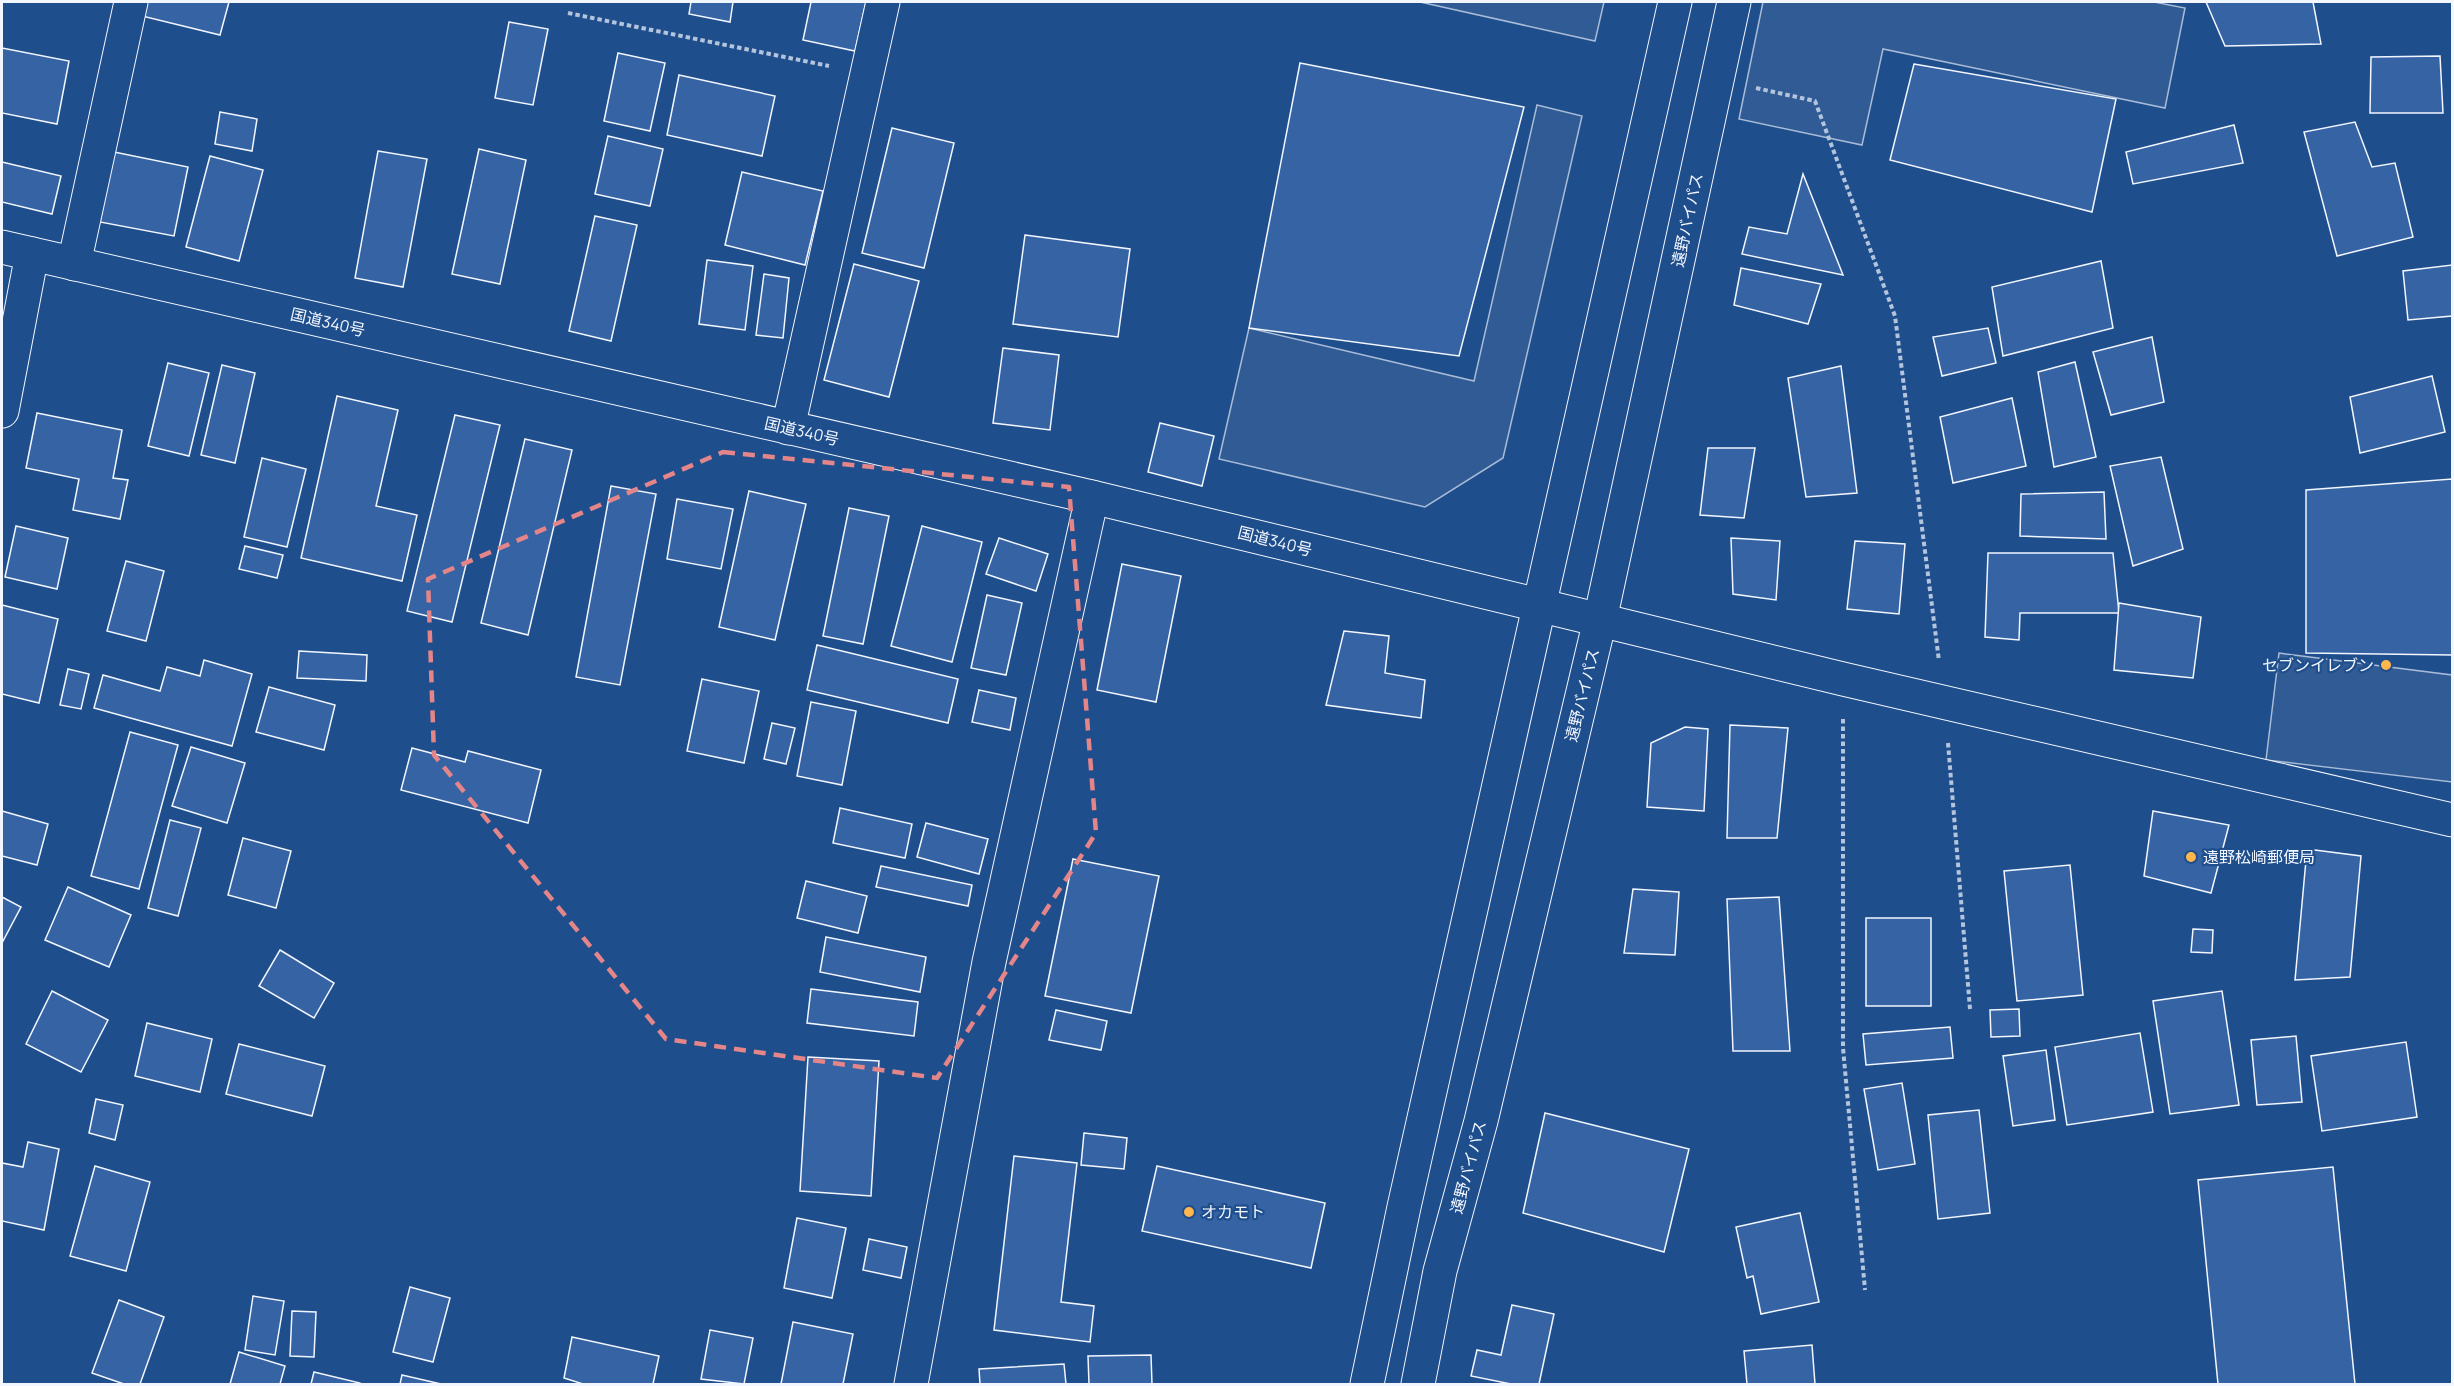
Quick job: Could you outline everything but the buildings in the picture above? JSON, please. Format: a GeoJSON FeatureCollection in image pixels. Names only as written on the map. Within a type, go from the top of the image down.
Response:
{"type":"FeatureCollection","features":[{"type":"Feature","properties":{"kind":"main road"},"geometry":{"type":"LineString","coordinates":[[74,264],[131,2]]}},
{"type":"Feature","properties":{"kind":"main road"},"geometry":{"type":"LineString","coordinates":[[788,428],[882,2]]}},
{"type":"Feature","properties":{"kind":"main road"},"geometry":{"type":"LineString","coordinates":[[1367,1384],[1404,1207],[1675,2]]}},
{"type":"Feature","properties":{"kind":"main road","name":"遠野バイパス"},"geometry":{"type":"LineString","coordinates":[[1418,1384],[1440,1271],[1481,1120],[1600,620],[1734,2]]}},
{"type":"Feature","properties":{"kind":"main road"},"geometry":{"type":"LineString","coordinates":[[2,411],[17,251]]}},
{"type":"Feature","properties":{"kind":"main road","name":"国道340号"},"geometry":{"type":"LineString","coordinates":[[17,251],[1092,497],[1843,679],[2452,820]]}},
{"type":"Feature","properties":{"kind":"main road"},"geometry":{"type":"LineString","coordinates":[[911,1384],[989,962],[1092,497]]}},
{"type":"Feature","properties":{"kind":"path"},"geometry":{"type":"LineString","coordinates":[[568,13],[866,74]]}},
{"type":"Feature","properties":{"kind":"path"},"geometry":{"type":"LineString","coordinates":[[1717,79],[1815,101],[1895,316],[1945,702],[1970,1009]]}},
{"type":"Feature","properties":{"kind":"path"},"geometry":{"type":"LineString","coordinates":[[1843,679],[1843,1048],[1865,1290]]}},
{"type":"Feature","properties":{"kind":"highlighted area"},"geometry":{"type":"Polygon","coordinates":[[[723,452],[1069,487],[1096,833],[937,1078],[666,1039],[434,755],[428,579],[723,452]]]}},
{"type":"Feature","properties":{"kind":"shaded area"},"geometry":{"type":"Polygon","coordinates":[[[1420,2],[1604,2],[1595,41],[1420,2]]]}},
{"type":"Feature","properties":{"kind":"shaded area"},"geometry":{"type":"Polygon","coordinates":[[[1763,2],[2154,2],[2185,8],[2165,108],[1883,49],[1862,145],[1739,119],[1763,2]]]}},
{"type":"Feature","properties":{"kind":"shaded area"},"geometry":{"type":"Polygon","coordinates":[[[1537,105],[1582,116],[1503,458],[1425,507],[1219,459],[1249,328],[1474,381],[1537,105]]]}},
{"type":"Feature","properties":{"kind":"shaded area"},"geometry":{"type":"Polygon","coordinates":[[[2279,653],[2452,675],[2452,782],[2266,760],[2279,653]]]}},
{"type":"Feature","properties":{"kind":"place","name":"セブンイレブン"},"geometry":{"type":"Point","coordinates":[2386,665]}},
{"type":"Feature","properties":{"kind":"place","name":"遠野松崎郵便局"},"geometry":{"type":"Point","coordinates":[2191,857]}},
{"type":"Feature","properties":{"kind":"place","name":"オカモト"},"geometry":{"type":"Point","coordinates":[1189,1212]}}]}
